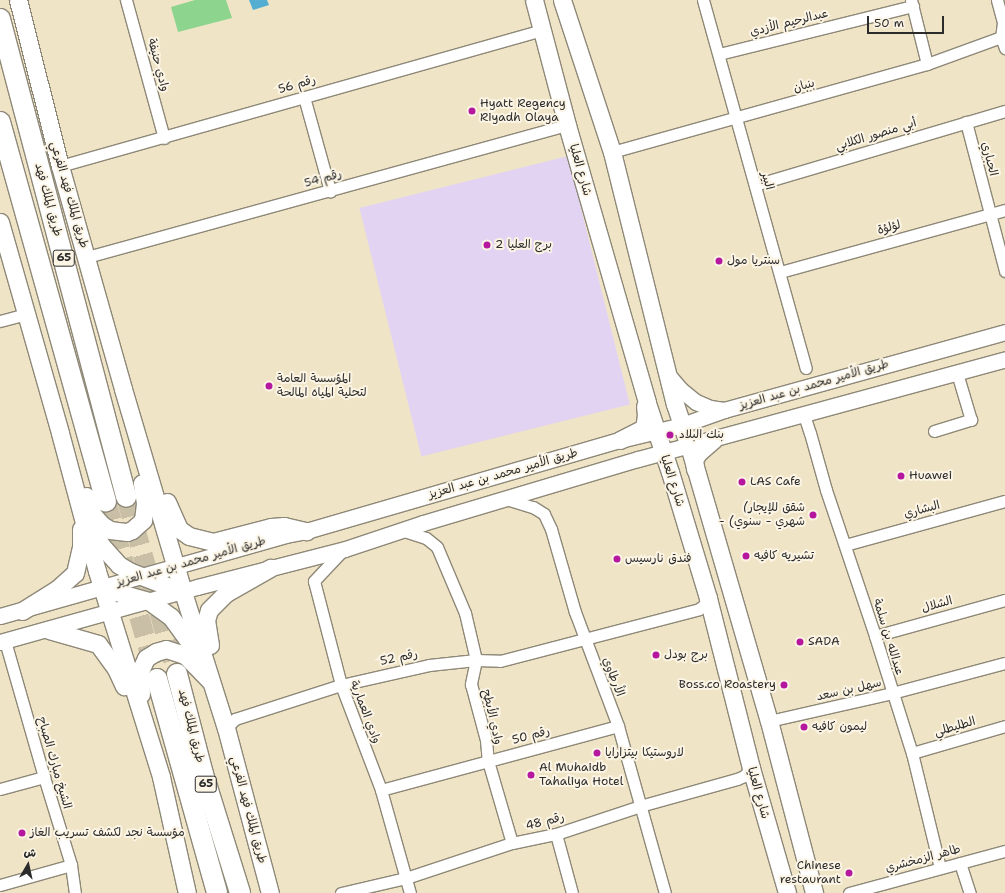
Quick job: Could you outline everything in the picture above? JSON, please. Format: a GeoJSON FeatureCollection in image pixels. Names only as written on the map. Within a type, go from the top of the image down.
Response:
{"type":"FeatureCollection","features":[{"type":"Feature","properties":{"kind":"highway","name":"طريق الملك فهد"},"geometry":{"type":"LineString","coordinates":[[0,19],[126,497]]}},
{"type":"Feature","properties":{"kind":"highway","name":"طريق الملك فهد"},"geometry":{"type":"LineString","coordinates":[[0,122],[106,501]]}},
{"type":"Feature","properties":{"kind":"highway","name":"طريق الملك فهد"},"geometry":{"type":"LineString","coordinates":[[177,674],[203,774],[240,893]]}},
{"type":"Feature","properties":{"kind":"highway","name":"طريق الملك فهد"},"geometry":{"type":"LineString","coordinates":[[157,679],[217,893]]}},
{"type":"Feature","properties":{"kind":"main road","name":"طريق الملك فهد الفرعي"},"geometry":{"type":"LineString","coordinates":[[18,0],[60,166],[87,257],[123,389]]}},
{"type":"Feature","properties":{"kind":"main road","name":"شارع العليا"},"geometry":{"type":"LineString","coordinates":[[534,0],[567,125],[645,397],[649,433],[663,453],[670,472],[708,598],[751,768],[788,893]]}},
{"type":"Feature","properties":{"kind":"main road","name":"شارع العليا"},"geometry":{"type":"LineString","coordinates":[[562,0],[612,152],[667,374],[769,721],[814,893]]}},
{"type":"Feature","properties":{"kind":"main road"},"geometry":{"type":"LineString","coordinates":[[0,222],[102,588],[161,777],[186,893]]}},
{"type":"Feature","properties":{"kind":"main road","name":"طريق الأمير محمد بن عبد العزيز"},"geometry":{"type":"LineString","coordinates":[[0,616],[286,535],[306,531],[620,440],[682,425],[724,410],[1005,332]]}},
{"type":"Feature","properties":{"kind":"main road","name":"طريق الأمير محمد بن عبد العزيز"},"geometry":{"type":"LineString","coordinates":[[2,642],[345,548],[504,498],[638,459],[1005,359]]}},
{"type":"Feature","properties":{"kind":"main road"},"geometry":{"type":"LineString","coordinates":[[667,374],[681,390],[696,402],[710,408],[724,410]]}},
{"type":"Feature","properties":{"kind":"main road"},"geometry":{"type":"LineString","coordinates":[[60,433],[77,468],[93,514],[110,530],[120,532],[132,530],[143,520],[145,503],[144,490],[125,418],[123,389]]}},
{"type":"Feature","properties":{"kind":"main road"},"geometry":{"type":"LineString","coordinates":[[123,389],[183,592],[226,728]]}},
{"type":"Feature","properties":{"kind":"main road"},"geometry":{"type":"LineString","coordinates":[[645,397],[656,418],[661,421],[667,420],[674,416],[676,406]]}},
{"type":"Feature","properties":{"kind":"main road"},"geometry":{"type":"LineString","coordinates":[[620,440],[644,428],[646,415],[645,397]]}},
{"type":"Feature","properties":{"kind":"main road"},"geometry":{"type":"LineString","coordinates":[[705,417],[693,425],[689,435],[690,438],[696,441],[712,439]]}},
{"type":"Feature","properties":{"kind":"main road"},"geometry":{"type":"LineString","coordinates":[[60,433],[101,545],[120,566],[183,592]]}},
{"type":"Feature","properties":{"kind":"main road"},"geometry":{"type":"LineString","coordinates":[[22,611],[56,590],[74,573],[81,547],[81,530],[60,433]]}},
{"type":"Feature","properties":{"kind":"main road"},"geometry":{"type":"LineString","coordinates":[[638,459],[648,453],[654,445],[652,437],[649,433]]}},
{"type":"Feature","properties":{"kind":"main road"},"geometry":{"type":"LineString","coordinates":[[696,471],[694,460],[712,439]]}},
{"type":"Feature","properties":{"kind":"main road"},"geometry":{"type":"LineString","coordinates":[[141,450],[158,468],[171,515],[179,529],[189,536],[213,542],[272,527],[284,526],[306,531]]}},
{"type":"Feature","properties":{"kind":"main road"},"geometry":{"type":"LineString","coordinates":[[670,472],[670,457],[679,454],[688,459],[696,471]]}},
{"type":"Feature","properties":{"kind":"main road"},"geometry":{"type":"LineString","coordinates":[[638,459],[653,461],[670,472]]}},
{"type":"Feature","properties":{"kind":"main road"},"geometry":{"type":"LineString","coordinates":[[226,728],[206,620],[209,610],[226,593],[270,568]]}},
{"type":"Feature","properties":{"kind":"main road"},"geometry":{"type":"LineString","coordinates":[[102,588],[149,601],[171,617],[196,650],[212,683]]}},
{"type":"Feature","properties":{"kind":"main road"},"geometry":{"type":"LineString","coordinates":[[49,630],[98,644],[106,653],[116,669],[161,777]]}},
{"type":"Feature","properties":{"kind":"main road"},"geometry":{"type":"LineString","coordinates":[[161,777],[162,765],[158,743],[148,719],[141,694],[140,671],[146,658],[161,650],[177,652],[191,661],[212,683]]}},
{"type":"Feature","properties":{"kind":"main road","name":"طريق الملك فهد الفرعي"},"geometry":{"type":"LineString","coordinates":[[226,728],[270,893]]}},
{"type":"Feature","properties":{"kind":"street","name":"وادي حنيفة"},"geometry":{"type":"LineString","coordinates":[[126,0],[164,138]]}},
{"type":"Feature","properties":{"kind":"street","name":"البير"},"geometry":{"type":"LineString","coordinates":[[703,0],[806,368]]}},
{"type":"Feature","properties":{"kind":"street"},"geometry":{"type":"LineString","coordinates":[[997,0],[1004,23],[1001,37],[1005,48]]}},
{"type":"Feature","properties":{"kind":"street","name":"عبدالرحيم الأزدي"},"geometry":{"type":"LineString","coordinates":[[719,54],[912,3]]}},
{"type":"Feature","properties":{"kind":"street"},"geometry":{"type":"LineString","coordinates":[[912,3],[928,64]]}},
{"type":"Feature","properties":{"kind":"street","name":"رقم 56"},"geometry":{"type":"LineString","coordinates":[[60,166],[164,138],[542,30]]}},
{"type":"Feature","properties":{"kind":"street","name":"بنبان"},"geometry":{"type":"LineString","coordinates":[[612,152],[928,64],[1001,37]]}},
{"type":"Feature","properties":{"kind":"street"},"geometry":{"type":"LineString","coordinates":[[304,97],[330,191]]}},
{"type":"Feature","properties":{"kind":"street","name":"أبي منصور الكلابي"},"geometry":{"type":"LineString","coordinates":[[755,185],[1005,111]]}},
{"type":"Feature","properties":{"kind":"street","name":"الحباري"},"geometry":{"type":"LineString","coordinates":[[966,122],[1005,272]]}},
{"type":"Feature","properties":{"kind":"street","name":"رقم 54"},"geometry":{"type":"LineString","coordinates":[[87,257],[567,125]]}},
{"type":"Feature","properties":{"kind":"street","name":"لؤلؤة"},"geometry":{"type":"LineString","coordinates":[[780,272],[1005,210]]}},
{"type":"Feature","properties":{"kind":"street"},"geometry":{"type":"LineString","coordinates":[[0,321],[26,314]]}},
{"type":"Feature","properties":{"kind":"street"},"geometry":{"type":"LineString","coordinates":[[934,431],[971,420],[957,373]]}},
{"type":"Feature","properties":{"kind":"street","name":"عبدالله بن سلمة"},"geometry":{"type":"LineString","coordinates":[[804,415],[826,490],[912,753],[940,868]]}},
{"type":"Feature","properties":{"kind":"street","name":"الأرطاوي"},"geometry":{"type":"LineString","coordinates":[[504,498],[525,503],[544,514],[552,529],[575,612],[618,726],[665,893]]}},
{"type":"Feature","properties":{"kind":"street","name":"البشاري"},"geometry":{"type":"LineString","coordinates":[[845,545],[1005,501]]}},
{"type":"Feature","properties":{"kind":"street","name":"وادي الأبطح"},"geometry":{"type":"LineString","coordinates":[[401,530],[426,538],[437,547],[465,613],[476,660],[471,684],[486,740],[488,761],[512,843]]}},
{"type":"Feature","properties":{"kind":"street","name":"وادي العمارية"},"geometry":{"type":"LineString","coordinates":[[345,548],[314,581],[340,684],[381,790],[410,893]]}},
{"type":"Feature","properties":{"kind":"street","name":"رقم 52"},"geometry":{"type":"LineString","coordinates":[[226,728],[235,719],[340,684],[429,665],[476,660],[500,661],[699,609],[709,601],[708,598]]}},
{"type":"Feature","properties":{"kind":"street","name":"الشلال"},"geometry":{"type":"LineString","coordinates":[[875,636],[1005,600]]}},
{"type":"Feature","properties":{"kind":"street","name":"الشيخ مبارك الصباح"},"geometry":{"type":"LineString","coordinates":[[2,642],[71,865],[74,893]]}},
{"type":"Feature","properties":{"kind":"street","name":"سهل بن سعد"},"geometry":{"type":"LineString","coordinates":[[769,721],[892,694],[1005,663]]}},
{"type":"Feature","properties":{"kind":"street","name":"رقم 50"},"geometry":{"type":"LineString","coordinates":[[381,790],[618,726]]}},
{"type":"Feature","properties":{"kind":"street","name":"الطليطلي"},"geometry":{"type":"LineString","coordinates":[[912,753],[1005,726]]}},
{"type":"Feature","properties":{"kind":"street","name":"رقم 48"},"geometry":{"type":"LineString","coordinates":[[341,893],[406,878],[512,843],[556,834],[640,806],[744,776],[751,768]]}},
{"type":"Feature","properties":{"kind":"street"},"geometry":{"type":"LineString","coordinates":[[0,789],[44,777]]}},
{"type":"Feature","properties":{"kind":"street"},"geometry":{"type":"LineString","coordinates":[[556,834],[572,893]]}},
{"type":"Feature","properties":{"kind":"street","name":"طاهر الزمخشري"},"geometry":{"type":"LineString","coordinates":[[848,893],[1005,851]]}},
{"type":"Feature","properties":{"kind":"street"},"geometry":{"type":"LineString","coordinates":[[960,863],[970,893]]}},
{"type":"Feature","properties":{"kind":"street"},"geometry":{"type":"LineString","coordinates":[[0,885],[71,865]]}},
{"type":"Feature","properties":{"kind":"shaded area"},"geometry":{"type":"Polygon","coordinates":[[[568,156],[630,404],[421,456],[359,208],[568,156]]]}},
{"type":"Feature","properties":{"kind":"green space"},"geometry":{"type":"Polygon","coordinates":[[[195,0],[226,0],[232,18],[178,32],[171,7],[195,0]]]}},
{"type":"Feature","properties":{"kind":"water"},"geometry":{"type":"Polygon","coordinates":[[[249,0],[267,0],[269,5],[253,10],[249,0]]]}},
{"type":"Feature","properties":{"kind":"tunnel"},"geometry":{"type":"LineString","coordinates":[[126,497],[177,674]]}},
{"type":"Feature","properties":{"kind":"tunnel"},"geometry":{"type":"LineString","coordinates":[[106,501],[157,679]]}},
{"type":"Feature","properties":{"kind":"place","name":"Hyatt Regency Riyadh Olaya"},"geometry":{"type":"Point","coordinates":[472,111]}},
{"type":"Feature","properties":{"kind":"place","name":"برج العليا 2"},"geometry":{"type":"Point","coordinates":[487,245]}},
{"type":"Feature","properties":{"kind":"place","name":"سنتريا مول"},"geometry":{"type":"Point","coordinates":[719,261]}},
{"type":"Feature","properties":{"kind":"place","name":"المؤسسة العامة لتحلية المياه المالحة"},"geometry":{"type":"Point","coordinates":[269,386]}},
{"type":"Feature","properties":{"kind":"place","name":"بنك البلاد"},"geometry":{"type":"Point","coordinates":[670,435]}},
{"type":"Feature","properties":{"kind":"place","name":"Huawei"},"geometry":{"type":"Point","coordinates":[901,476]}},
{"type":"Feature","properties":{"kind":"place","name":"LAS Cafe"},"geometry":{"type":"Point","coordinates":[742,482]}},
{"type":"Feature","properties":{"kind":"place","name":"(شقق للإيجار - (شهري - سنوي"},"geometry":{"type":"Point","coordinates":[813,515]}},
{"type":"Feature","properties":{"kind":"place","name":"تشيريه كافيه"},"geometry":{"type":"Point","coordinates":[746,556]}},
{"type":"Feature","properties":{"kind":"place","name":"فندق نارسيس"},"geometry":{"type":"Point","coordinates":[617,559]}},
{"type":"Feature","properties":{"kind":"place","name":"SADA"},"geometry":{"type":"Point","coordinates":[800,642]}},
{"type":"Feature","properties":{"kind":"place","name":"برج بودل"},"geometry":{"type":"Point","coordinates":[656,655]}},
{"type":"Feature","properties":{"kind":"place","name":"Boss.co Roastery"},"geometry":{"type":"Point","coordinates":[784,685]}},
{"type":"Feature","properties":{"kind":"place","name":"ليمون كافيه"},"geometry":{"type":"Point","coordinates":[804,727]}},
{"type":"Feature","properties":{"kind":"place","name":"لاروستيكا بيتزارايا"},"geometry":{"type":"Point","coordinates":[597,753]}},
{"type":"Feature","properties":{"kind":"place","name":"Al Muhaidb Tahaliya Hotel"},"geometry":{"type":"Point","coordinates":[531,775]}},
{"type":"Feature","properties":{"kind":"place","name":"مؤسسة نجد لكشف تسريب الغاز"},"geometry":{"type":"Point","coordinates":[22,833]}},
{"type":"Feature","properties":{"kind":"place","name":"Chinese restaurant"},"geometry":{"type":"Point","coordinates":[849,873]}}]}
